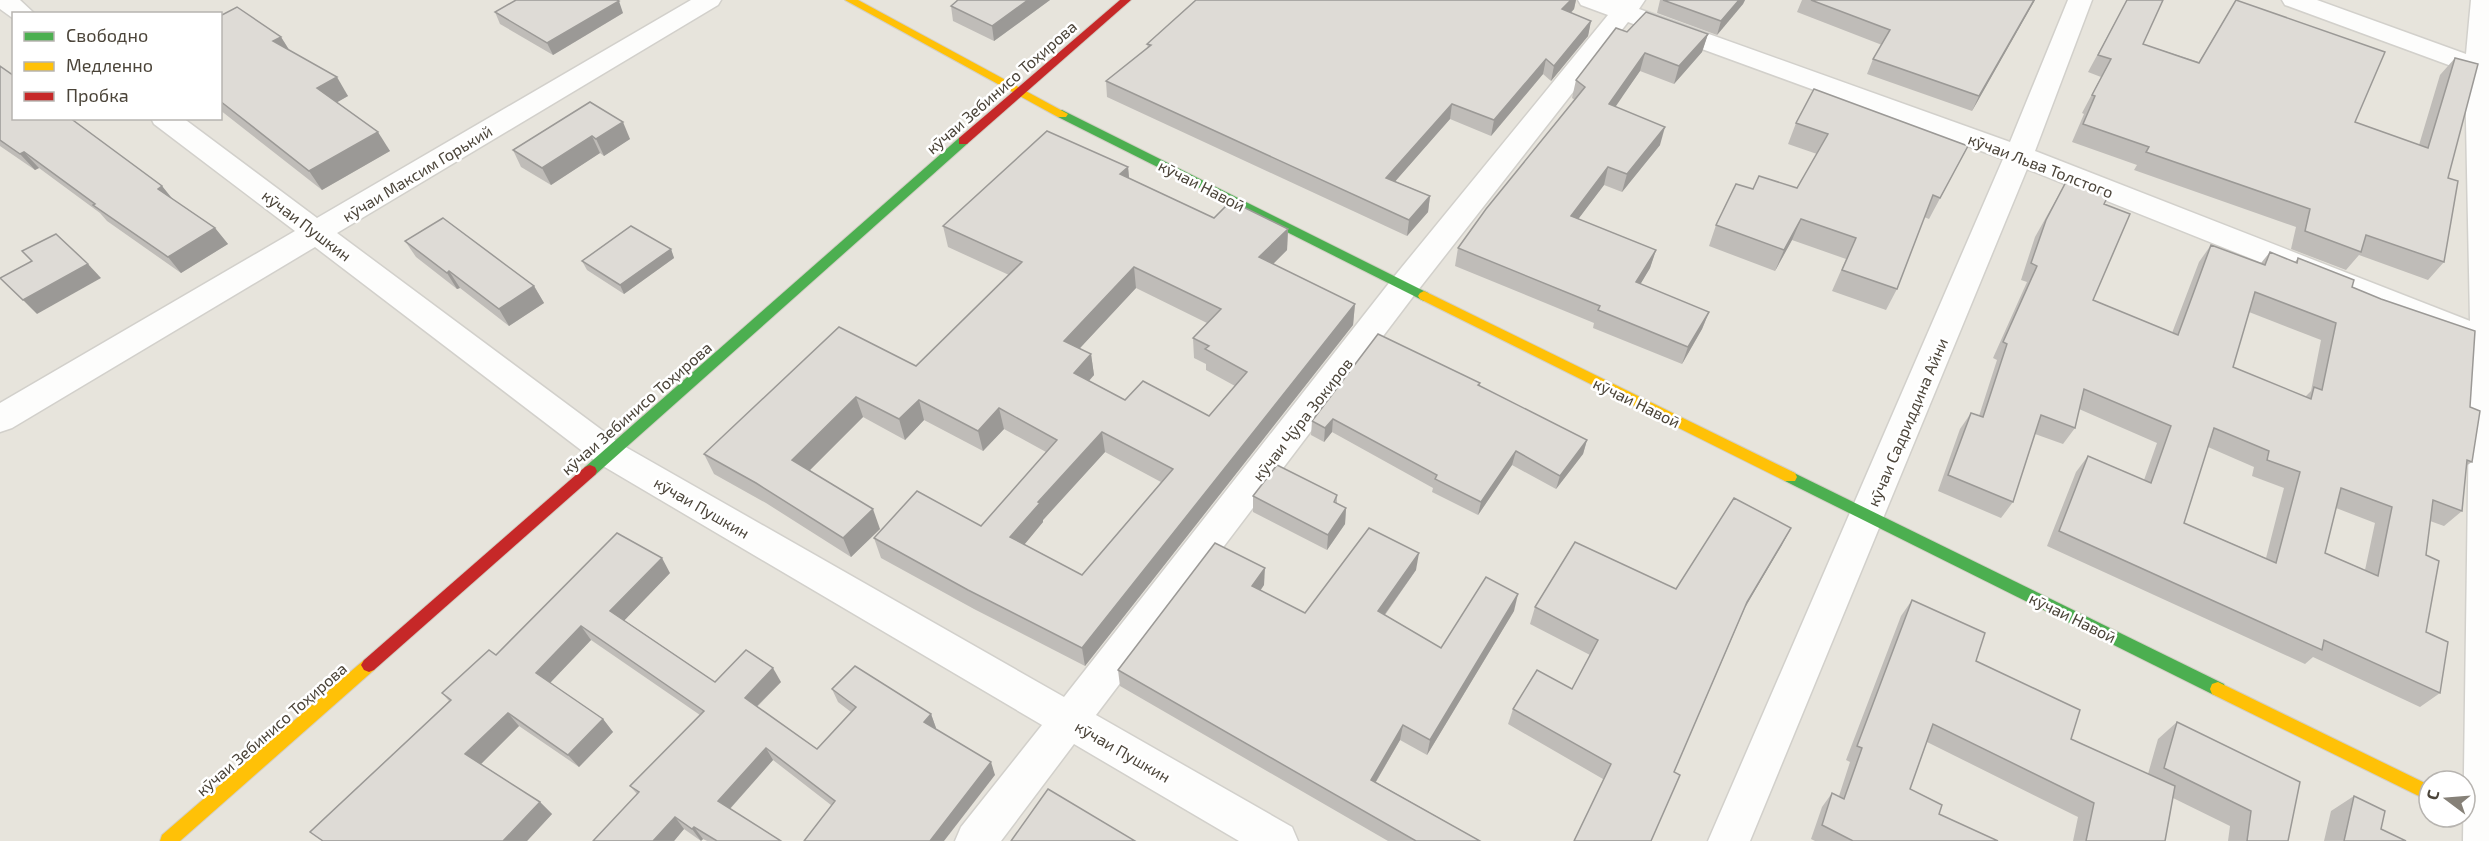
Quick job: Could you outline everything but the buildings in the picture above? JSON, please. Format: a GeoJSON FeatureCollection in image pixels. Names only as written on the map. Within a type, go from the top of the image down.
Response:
{"type":"FeatureCollection","features":[{"type":"Feature","properties":{"kind":"street"},"geometry":{"type":"LineString","coordinates":[[4,0],[20,12]]}},
{"type":"Feature","properties":{"kind":"street","name":"кӯчаи Максим Горький"},"geometry":{"type":"LineString","coordinates":[[0,419],[709,0]]}},
{"type":"Feature","properties":{"kind":"street","name":"кӯчаи Навоӣ"},"geometry":{"type":"LineString","coordinates":[[850,0],[1018,92],[1404,286],[2417,787]]}},
{"type":"Feature","properties":{"kind":"street","name":"кӯчаи Зебинисо Тоҳирова"},"geometry":{"type":"LineString","coordinates":[[168,841],[610,454],[1018,92],[1126,0]]}},
{"type":"Feature","properties":{"kind":"street","name":"кӯчаи Льва Толстого"},"geometry":{"type":"LineString","coordinates":[[1590,0],[1628,6],[2019,155],[2488,340]]}},
{"type":"Feature","properties":{"kind":"street","name":"кӯчаи Садриддина Айни"},"geometry":{"type":"LineString","coordinates":[[1729,841],[2019,155],[2080,0]]}},
{"type":"Feature","properties":{"kind":"street"},"geometry":{"type":"LineString","coordinates":[[2294,0],[2483,70]]}},
{"type":"Feature","properties":{"kind":"street"},"geometry":{"type":"LineString","coordinates":[[2480,824],[2488,340],[2483,0]]}},
{"type":"Feature","properties":{"kind":"street","name":"кӯчаи Ҷӯра Зокиров"},"geometry":{"type":"LineString","coordinates":[[976,841],[1404,286],[1628,6]]}},
{"type":"Feature","properties":{"kind":"street","name":"кӯчаи Пушкин"},"geometry":{"type":"LineString","coordinates":[[167,120],[610,454],[1277,841]]}},
{"type":"Feature","properties":{"kind":"shaded area"},"geometry":{"type":"Polygon","coordinates":[[[0,0],[2489,0],[2489,841],[0,841],[0,0]]]}},
{"type":"Feature","properties":{"kind":"traffic: fast"},"geometry":{"type":"LineString","coordinates":[[1062,114],[1424,296]]}},
{"type":"Feature","properties":{"kind":"traffic: fast"},"geometry":{"type":"LineString","coordinates":[[590,471],[963,141]]}},
{"type":"Feature","properties":{"kind":"traffic: fast"},"geometry":{"type":"LineString","coordinates":[[1790,477],[2218,689]]}},
{"type":"Feature","properties":{"kind":"traffic: slow"},"geometry":{"type":"LineString","coordinates":[[850,0],[1062,114]]}},
{"type":"Feature","properties":{"kind":"traffic: slow"},"geometry":{"type":"LineString","coordinates":[[1424,296],[1790,477]]}},
{"type":"Feature","properties":{"kind":"traffic: slow"},"geometry":{"type":"LineString","coordinates":[[168,841],[369,665]]}},
{"type":"Feature","properties":{"kind":"traffic: slow"},"geometry":{"type":"LineString","coordinates":[[2218,689],[2417,787]]}},
{"type":"Feature","properties":{"kind":"traffic: jam"},"geometry":{"type":"LineString","coordinates":[[963,141],[1126,0]]}},
{"type":"Feature","properties":{"kind":"traffic: jam"},"geometry":{"type":"LineString","coordinates":[[369,665],[590,471]]}}]}
